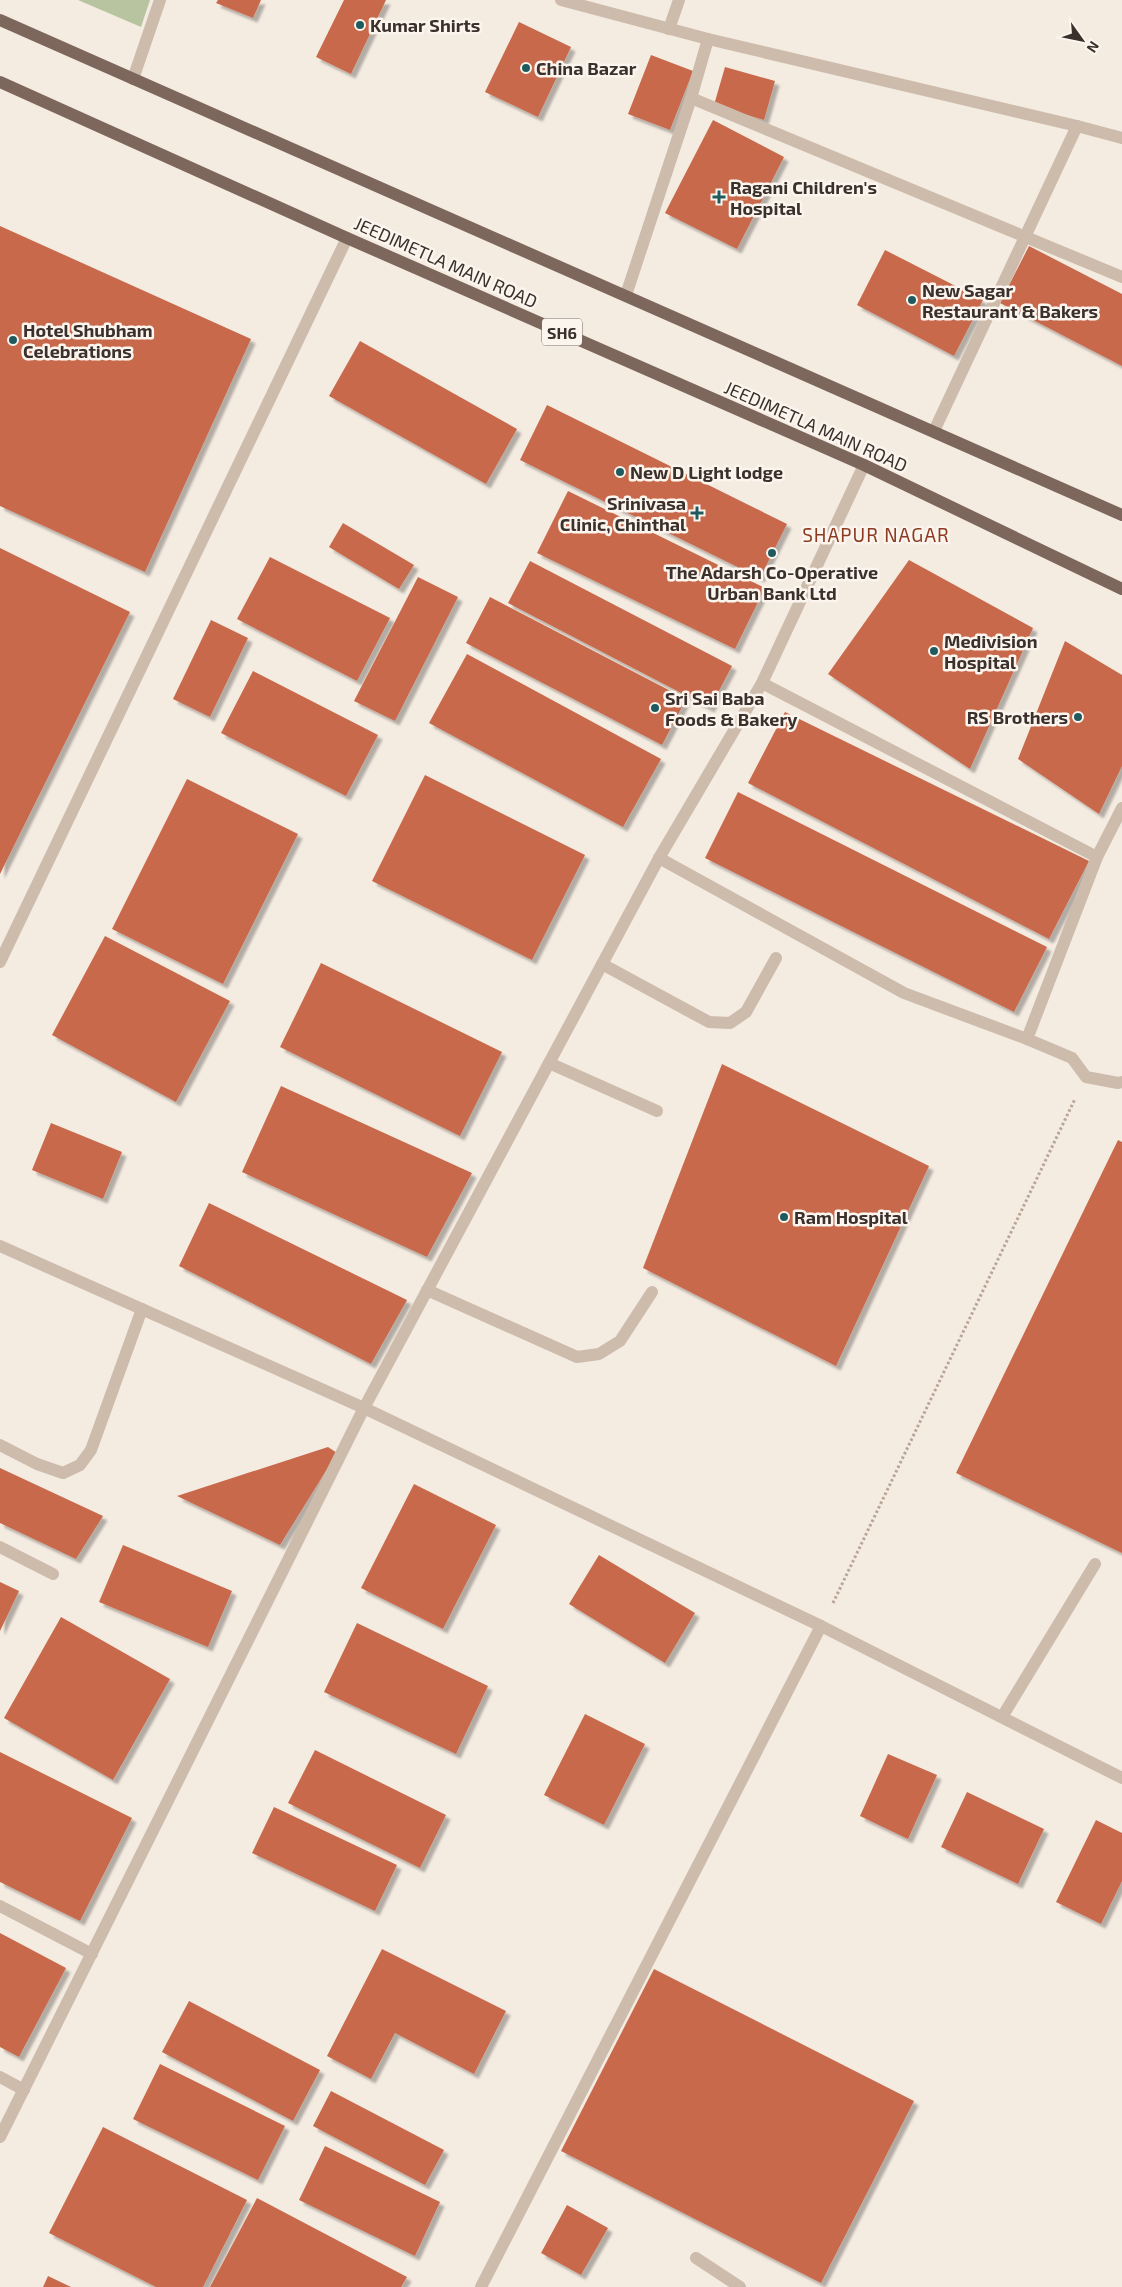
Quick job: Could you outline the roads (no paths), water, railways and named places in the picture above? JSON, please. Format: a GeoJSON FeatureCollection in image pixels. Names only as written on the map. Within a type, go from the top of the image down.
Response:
{"type":"FeatureCollection","features":[{"type":"Feature","properties":{"kind":"main road"},"geometry":{"type":"LineString","coordinates":[[0,20],[1122,514]]}},
{"type":"Feature","properties":{"kind":"main road","name":"JEEDIMETLA MAIN ROAD"},"geometry":{"type":"LineString","coordinates":[[0,82],[347,238],[864,465],[1122,589]]}},
{"type":"Feature","properties":{"kind":"street"},"geometry":{"type":"LineString","coordinates":[[133,79],[160,0]]}},
{"type":"Feature","properties":{"kind":"street"},"geometry":{"type":"LineString","coordinates":[[561,0],[708,39],[1122,138]]}},
{"type":"Feature","properties":{"kind":"street"},"geometry":{"type":"LineString","coordinates":[[669,29],[679,0]]}},
{"type":"Feature","properties":{"kind":"street"},"geometry":{"type":"LineString","coordinates":[[626,295],[691,98],[708,39]]}},
{"type":"Feature","properties":{"kind":"street"},"geometry":{"type":"LineString","coordinates":[[691,98],[1122,277]]}},
{"type":"Feature","properties":{"kind":"street"},"geometry":{"type":"LineString","coordinates":[[934,431],[1077,126]]}},
{"type":"Feature","properties":{"kind":"street"},"geometry":{"type":"LineString","coordinates":[[0,962],[347,238]]}},
{"type":"Feature","properties":{"kind":"street"},"geometry":{"type":"LineString","coordinates":[[0,2137],[364,1408],[659,858],[762,683],[864,465]]}},
{"type":"Feature","properties":{"kind":"street"},"geometry":{"type":"LineString","coordinates":[[762,683],[1098,857]]}},
{"type":"Feature","properties":{"kind":"street"},"geometry":{"type":"LineString","coordinates":[[1026,1039],[1098,857],[1122,808]]}},
{"type":"Feature","properties":{"kind":"street"},"geometry":{"type":"LineString","coordinates":[[659,858],[904,993],[1072,1058],[1086,1077],[1118,1083],[1122,1082]]}},
{"type":"Feature","properties":{"kind":"street"},"geometry":{"type":"LineString","coordinates":[[602,964],[709,1022],[730,1023],[746,1012],[776,958]]}},
{"type":"Feature","properties":{"kind":"street"},"geometry":{"type":"LineString","coordinates":[[549,1063],[657,1111]]}},
{"type":"Feature","properties":{"kind":"street"},"geometry":{"type":"LineString","coordinates":[[0,1246],[364,1408],[822,1626],[1122,1778]]}},
{"type":"Feature","properties":{"kind":"street"},"geometry":{"type":"LineString","coordinates":[[427,1290],[576,1357],[599,1354],[620,1341],[652,1292]]}},
{"type":"Feature","properties":{"kind":"street"},"geometry":{"type":"LineString","coordinates":[[0,1446],[37,1464],[63,1472],[80,1465],[91,1450],[142,1309]]}},
{"type":"Feature","properties":{"kind":"street"},"geometry":{"type":"LineString","coordinates":[[0,1547],[53,1574]]}},
{"type":"Feature","properties":{"kind":"street"},"geometry":{"type":"LineString","coordinates":[[1002,1717],[1095,1564]]}},
{"type":"Feature","properties":{"kind":"street"},"geometry":{"type":"LineString","coordinates":[[481,2287],[822,1626]]}},
{"type":"Feature","properties":{"kind":"street"},"geometry":{"type":"LineString","coordinates":[[0,1906],[92,1954]]}},
{"type":"Feature","properties":{"kind":"street"},"geometry":{"type":"LineString","coordinates":[[0,2077],[24,2090]]}},
{"type":"Feature","properties":{"kind":"street"},"geometry":{"type":"LineString","coordinates":[[696,2258],[740,2287]]}},
{"type":"Feature","properties":{"kind":"place","name":"Kumar Shirts"},"geometry":{"type":"Point","coordinates":[360,25]}},
{"type":"Feature","properties":{"kind":"place","name":"China Bazar"},"geometry":{"type":"Point","coordinates":[526,68]}},
{"type":"Feature","properties":{"kind":"place","name":"Ragani Children's Hospital"},"geometry":{"type":"Point","coordinates":[719,197]}},
{"type":"Feature","properties":{"kind":"place","name":"New Sagar Restaurant & Bakers"},"geometry":{"type":"Point","coordinates":[912,300]}},
{"type":"Feature","properties":{"kind":"place","name":"Hotel Shubham Celebrations"},"geometry":{"type":"Point","coordinates":[13,340]}},
{"type":"Feature","properties":{"kind":"place","name":"New D Light lodge"},"geometry":{"type":"Point","coordinates":[620,472]}},
{"type":"Feature","properties":{"kind":"place","name":"Srinivasa Clinic, Chinthal"},"geometry":{"type":"Point","coordinates":[697,513]}},
{"type":"Feature","properties":{"kind":"place","name":"The Adarsh Co-Operative Urban Bank Ltd"},"geometry":{"type":"Point","coordinates":[772,553]}},
{"type":"Feature","properties":{"kind":"place","name":"Medivision Hospital"},"geometry":{"type":"Point","coordinates":[934,651]}},
{"type":"Feature","properties":{"kind":"place","name":"Sri Sai Baba Foods & Bakery"},"geometry":{"type":"Point","coordinates":[655,708]}},
{"type":"Feature","properties":{"kind":"place","name":"RS Brothers"},"geometry":{"type":"Point","coordinates":[1078,717]}},
{"type":"Feature","properties":{"kind":"place","name":"Ram Hospital"},"geometry":{"type":"Point","coordinates":[784,1217]}},
{"type":"Feature","properties":{"kind":"district","name":"SHAPUR NAGAR"},"geometry":{"type":"Point","coordinates":[876,534]}}]}
